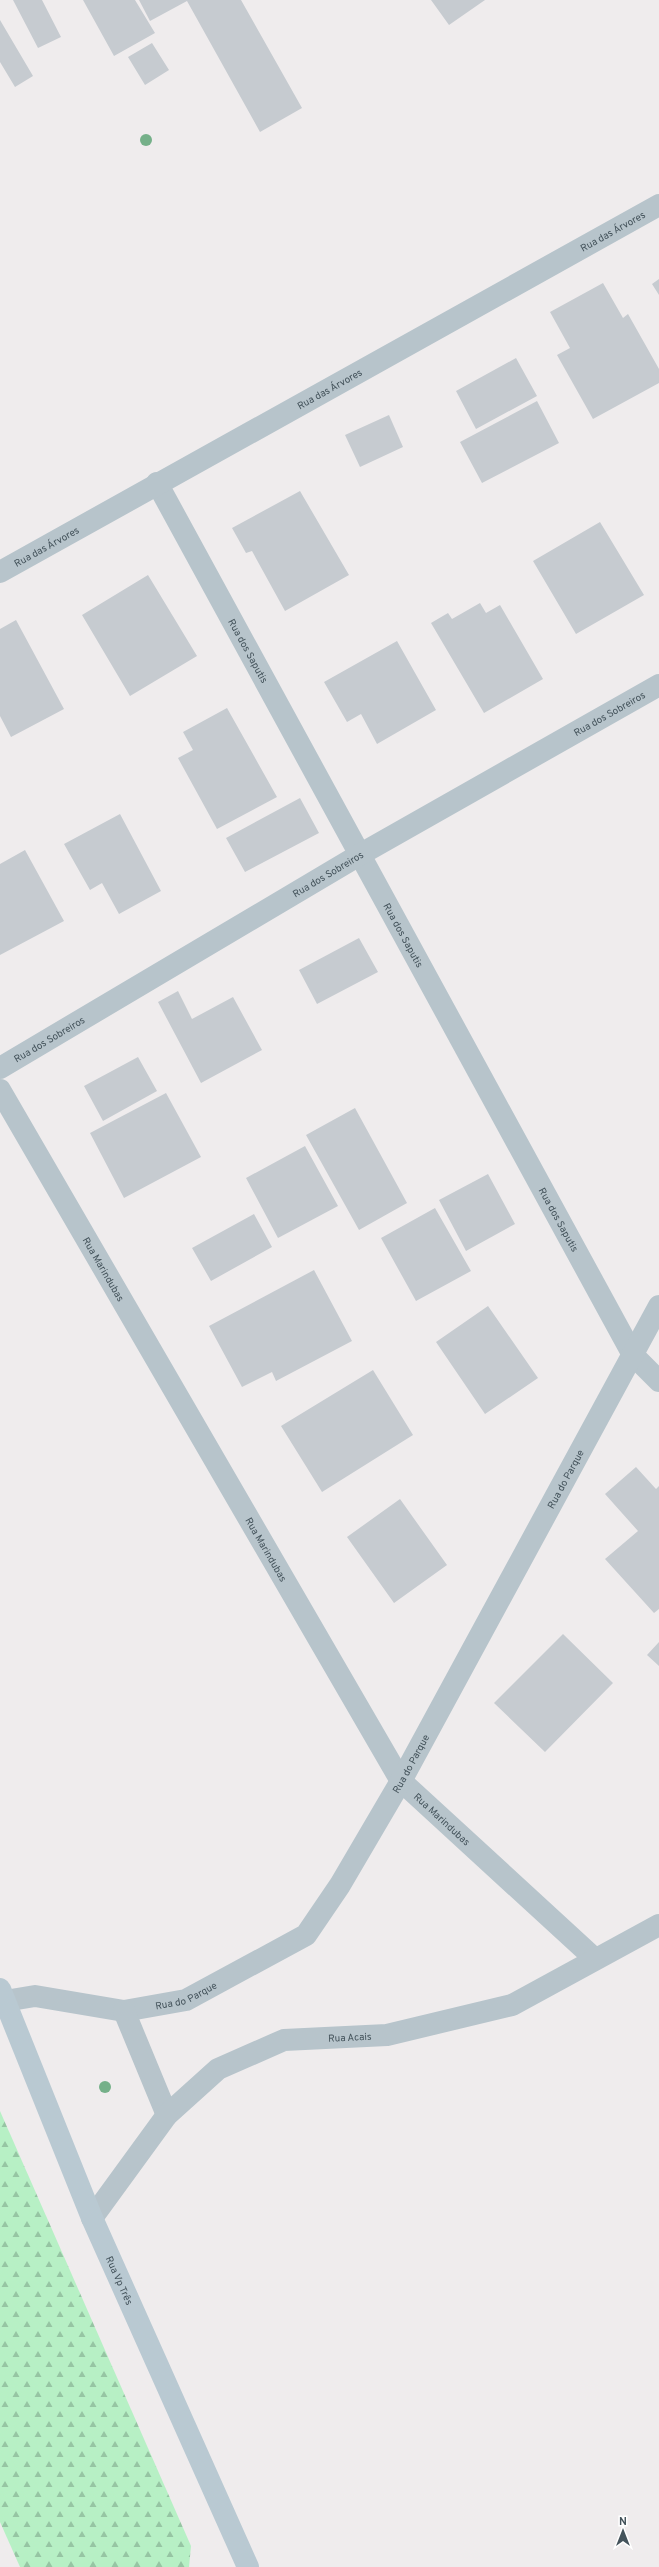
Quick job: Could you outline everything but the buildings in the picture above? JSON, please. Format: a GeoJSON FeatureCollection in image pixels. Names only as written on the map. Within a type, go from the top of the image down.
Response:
{"type":"FeatureCollection","features":[{"type":"Feature","properties":{"kind":"street","name":"Rua das Árvores"},"geometry":{"type":"LineString","coordinates":[[0,572],[157,483],[659,205]]}},
{"type":"Feature","properties":{"kind":"street","name":"Rua dos Saputis"},"geometry":{"type":"LineString","coordinates":[[157,483],[361,854],[633,1355],[659,1381]]}},
{"type":"Feature","properties":{"kind":"street","name":"Rua dos Sobreiros"},"geometry":{"type":"LineString","coordinates":[[0,1068],[361,854],[659,685]]}},
{"type":"Feature","properties":{"kind":"street","name":"Rua Marindubas"},"geometry":{"type":"LineString","coordinates":[[0,1090],[401,1781],[595,1959]]}},
{"type":"Feature","properties":{"kind":"street","name":"Rua do Parque"},"geometry":{"type":"LineString","coordinates":[[2,1995],[35,1996],[124,2011],[186,2000],[306,1935],[340,1885],[401,1781],[659,1306]]}},
{"type":"Feature","properties":{"kind":"street","name":"Rua Acais"},"geometry":{"type":"LineString","coordinates":[[92,2218],[167,2115],[218,2069],[284,2040],[387,2035],[512,2005],[659,1924]]}},
{"type":"Feature","properties":{"kind":"street","name":"Rua Vp Três"},"geometry":{"type":"LineString","coordinates":[[2,1995],[92,2218],[248,2567]]}},
{"type":"Feature","properties":{"kind":"street"},"geometry":{"type":"LineString","coordinates":[[124,2011],[167,2115]]}},
{"type":"Feature","properties":{"kind":"green space"},"geometry":{"type":"Polygon","coordinates":[[[0,2111],[191,2546],[189,2567],[20,2567],[0,2522],[0,2111]]]}}]}
